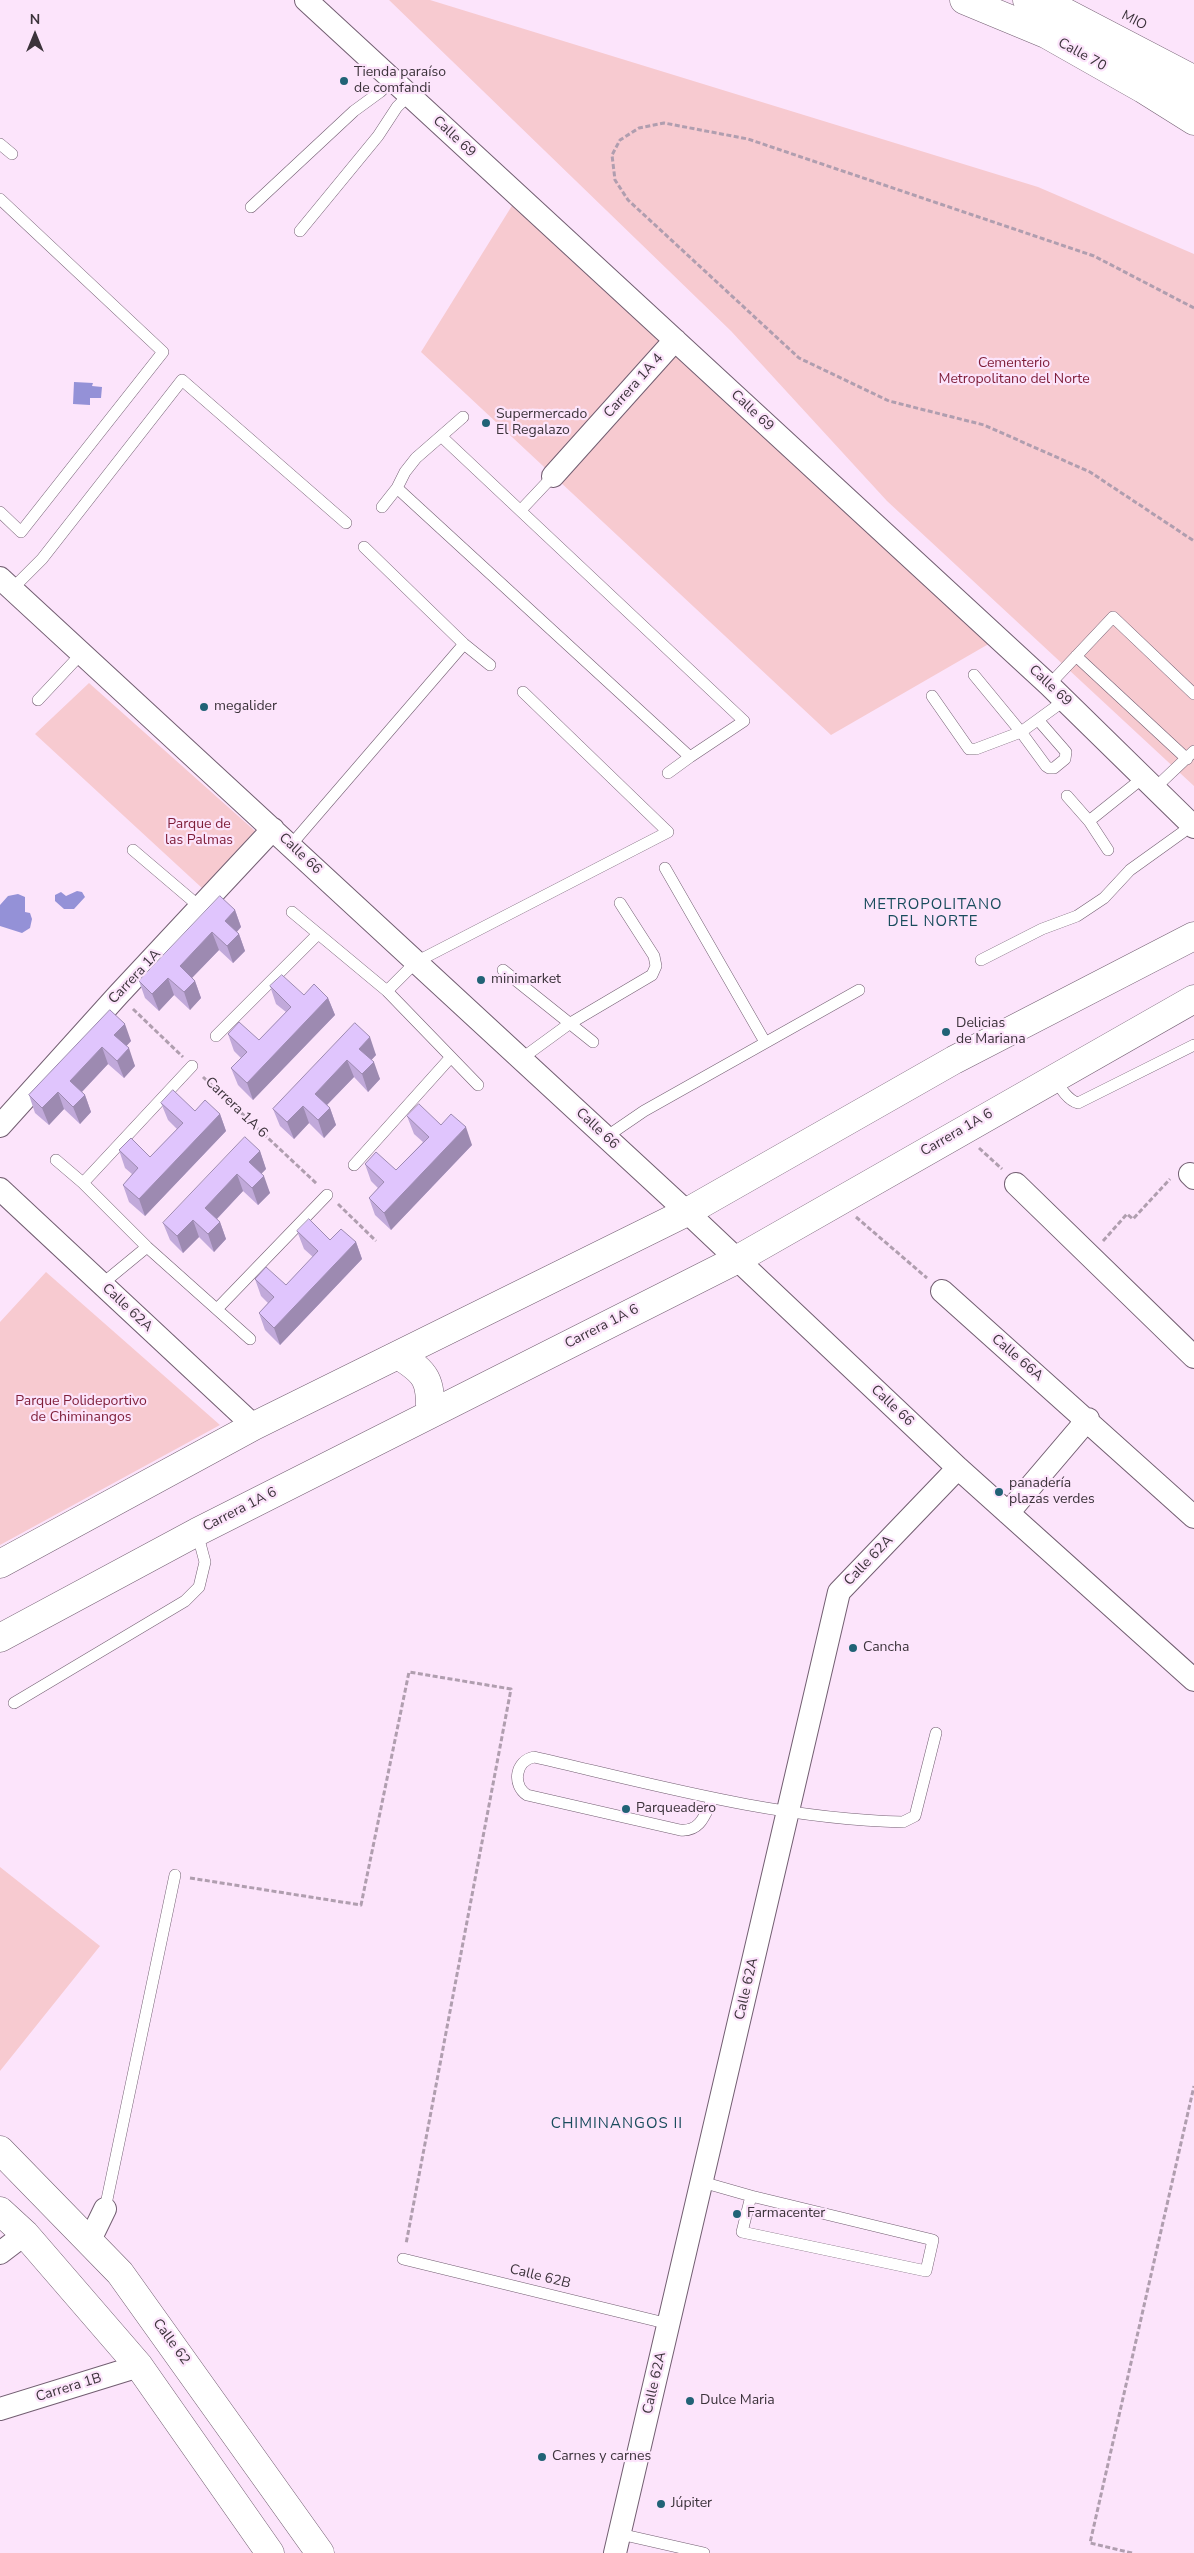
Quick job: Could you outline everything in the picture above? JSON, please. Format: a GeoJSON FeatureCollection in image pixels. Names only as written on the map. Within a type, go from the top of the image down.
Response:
{"type":"FeatureCollection","features":[{"type":"Feature","properties":{"kind":"main road","name":"Calle 70"},"geometry":{"type":"LineString","coordinates":[[964,0],[1046,34],[1144,89],[1194,121]]}},
{"type":"Feature","properties":{"kind":"main road"},"geometry":{"type":"LineString","coordinates":[[1027,0],[1061,16],[1194,91]]}},
{"type":"Feature","properties":{"kind":"main road"},"geometry":{"type":"LineString","coordinates":[[0,1564],[254,1426],[687,1212],[954,1060],[1194,936]]}},
{"type":"Feature","properties":{"kind":"main road","name":"Carrera 1A 6"},"geometry":{"type":"LineString","coordinates":[[0,1638],[197,1532],[738,1259],[961,1130],[1194,999]]}},
{"type":"Feature","properties":{"kind":"main road"},"geometry":{"type":"LineString","coordinates":[[398,1355],[419,1368],[431,1390],[430,1414]]}},
{"type":"Feature","properties":{"kind":"main road","name":"Calle 62"},"geometry":{"type":"LineString","coordinates":[[0,2150],[120,2273],[320,2553]]}},
{"type":"Feature","properties":{"kind":"main road"},"geometry":{"type":"LineString","coordinates":[[0,2211],[25,2234],[139,2366],[270,2553]]}},
{"type":"Feature","properties":{"kind":"street","name":"Calle 69"},"geometry":{"type":"LineString","coordinates":[[306,0],[1049,685],[1150,783],[1190,828]]}},
{"type":"Feature","properties":{"kind":"street","name":"Carrera 1A 4"},"geometry":{"type":"LineString","coordinates":[[553,476],[675,340]]}},
{"type":"Feature","properties":{"kind":"street","name":"Calle 66"},"geometry":{"type":"LineString","coordinates":[[6,583],[738,1259],[958,1468],[1194,1680]]}},
{"type":"Feature","properties":{"kind":"street","name":"Carrera 1A"},"geometry":{"type":"LineString","coordinates":[[0,1126],[118,995],[273,829]]}},
{"type":"Feature","properties":{"kind":"street"},"geometry":{"type":"LineString","coordinates":[[1016,1184],[1194,1357]]}},
{"type":"Feature","properties":{"kind":"street","name":"Calle 62A"},"geometry":{"type":"LineString","coordinates":[[0,1189],[254,1426]]}},
{"type":"Feature","properties":{"kind":"street","name":"Calle 66A"},"geometry":{"type":"LineString","coordinates":[[942,1291],[1088,1419],[1194,1516]]}},
{"type":"Feature","properties":{"kind":"street"},"geometry":{"type":"LineString","coordinates":[[1008,1513],[1088,1419]]}},
{"type":"Feature","properties":{"kind":"street","name":"Calle 62A"},"geometry":{"type":"LineString","coordinates":[[618,2544],[840,1592],[958,1468]]}},
{"type":"Feature","properties":{"kind":"street"},"geometry":{"type":"LineString","coordinates":[[89,2242],[105,2209]]}},
{"type":"Feature","properties":{"kind":"street"},"geometry":{"type":"LineString","coordinates":[[0,2253],[25,2234]]}},
{"type":"Feature","properties":{"kind":"street","name":"Carrera 1B"},"geometry":{"type":"LineString","coordinates":[[0,2410],[139,2366]]}},
{"type":"Feature","properties":{"kind":"lane","name":"MIO"},"geometry":{"type":"LineString","coordinates":[[1060,0],[1194,70]]}},
{"type":"Feature","properties":{"kind":"lane"},"geometry":{"type":"LineString","coordinates":[[251,207],[354,111],[380,92],[401,87],[396,107],[378,136],[300,231]]}},
{"type":"Feature","properties":{"kind":"lane"},"geometry":{"type":"LineString","coordinates":[[0,144],[12,154]]}},
{"type":"Feature","properties":{"kind":"lane"},"geometry":{"type":"LineString","coordinates":[[0,199],[163,352],[21,532],[0,512]]}},
{"type":"Feature","properties":{"kind":"lane"},"geometry":{"type":"LineString","coordinates":[[6,583],[42,559],[182,380],[346,523]]}},
{"type":"Feature","properties":{"kind":"lane"},"geometry":{"type":"LineString","coordinates":[[382,507],[398,488],[405,472],[416,458],[463,417]]}},
{"type":"Feature","properties":{"kind":"lane"},"geometry":{"type":"LineString","coordinates":[[442,437],[744,721],[668,773]]}},
{"type":"Feature","properties":{"kind":"lane"},"geometry":{"type":"LineString","coordinates":[[521,510],[553,476]]}},
{"type":"Feature","properties":{"kind":"lane"},"geometry":{"type":"LineString","coordinates":[[398,488],[690,757]]}},
{"type":"Feature","properties":{"kind":"lane"},"geometry":{"type":"LineString","coordinates":[[364,547],[464,644],[490,665]]}},
{"type":"Feature","properties":{"kind":"lane"},"geometry":{"type":"LineString","coordinates":[[1049,685],[1113,617],[1194,694]]}},
{"type":"Feature","properties":{"kind":"lane"},"geometry":{"type":"LineString","coordinates":[[290,846],[464,644]]}},
{"type":"Feature","properties":{"kind":"lane"},"geometry":{"type":"LineString","coordinates":[[38,700],[82,653]]}},
{"type":"Feature","properties":{"kind":"lane"},"geometry":{"type":"LineString","coordinates":[[1076,656],[1190,755],[1150,783],[1089,821]]}},
{"type":"Feature","properties":{"kind":"lane"},"geometry":{"type":"LineString","coordinates":[[974,675],[1046,766],[1054,768],[1065,759],[1066,752],[1039,721]]}},
{"type":"Feature","properties":{"kind":"lane"},"geometry":{"type":"LineString","coordinates":[[387,992],[416,962],[668,832],[523,692]]}},
{"type":"Feature","properties":{"kind":"lane"},"geometry":{"type":"LineString","coordinates":[[932,696],[969,748],[976,749],[1021,732],[1039,721],[1065,700]]}},
{"type":"Feature","properties":{"kind":"lane"},"geometry":{"type":"LineString","coordinates":[[1067,796],[1089,821],[1108,850]]}},
{"type":"Feature","properties":{"kind":"lane"},"geometry":{"type":"LineString","coordinates":[[981,960],[1042,929],[1077,916],[1104,898],[1130,870],[1190,828]]}},
{"type":"Feature","properties":{"kind":"lane"},"geometry":{"type":"LineString","coordinates":[[133,850],[200,907]]}},
{"type":"Feature","properties":{"kind":"lane"},"geometry":{"type":"LineString","coordinates":[[665,868],[765,1042]]}},
{"type":"Feature","properties":{"kind":"lane"},"geometry":{"type":"LineString","coordinates":[[521,1059],[569,1024],[652,975],[656,966],[654,956],[620,903]]}},
{"type":"Feature","properties":{"kind":"lane"},"geometry":{"type":"LineString","coordinates":[[292,912],[387,992],[478,1085]]}},
{"type":"Feature","properties":{"kind":"lane"},"geometry":{"type":"LineString","coordinates":[[216,1036],[318,934]]}},
{"type":"Feature","properties":{"kind":"lane"},"geometry":{"type":"LineString","coordinates":[[503,970],[593,1042]]}},
{"type":"Feature","properties":{"kind":"lane"},"geometry":{"type":"LineString","coordinates":[[606,1137],[644,1111],[859,990]]}},
{"type":"Feature","properties":{"kind":"lane"},"geometry":{"type":"LineString","coordinates":[[1054,1077],[1073,1102],[1078,1103],[1194,1045]]}},
{"type":"Feature","properties":{"kind":"lane"},"geometry":{"type":"LineString","coordinates":[[354,1165],[451,1057]]}},
{"type":"Feature","properties":{"kind":"lane"},"geometry":{"type":"LineString","coordinates":[[83,1183],[192,1066]]}},
{"type":"Feature","properties":{"kind":"lane"},"geometry":{"type":"LineString","coordinates":[[56,1160],[83,1183],[147,1247],[250,1339]]}},
{"type":"Feature","properties":{"kind":"lane"},"geometry":{"type":"LineString","coordinates":[[216,1309],[327,1195]]}},
{"type":"Feature","properties":{"kind":"lane"},"geometry":{"type":"LineString","coordinates":[[102,1284],[147,1247]]}},
{"type":"Feature","properties":{"kind":"lane"},"geometry":{"type":"LineString","coordinates":[[14,1703],[185,1602],[199,1587],[205,1562],[197,1532]]}},
{"type":"Feature","properties":{"kind":"lane"},"geometry":{"type":"LineString","coordinates":[[713,1798],[698,1827],[690,1831],[527,1795],[520,1791],[517,1783],[521,1763],[526,1758],[534,1756],[713,1798],[789,1813],[880,1822],[903,1822],[915,1816],[936,1733]]}},
{"type":"Feature","properties":{"kind":"lane"},"geometry":{"type":"LineString","coordinates":[[105,2209],[174,1875]]}},
{"type":"Feature","properties":{"kind":"lane"},"geometry":{"type":"LineString","coordinates":[[702,2182],[751,2196],[933,2240],[926,2271],[742,2232],[751,2196]]}},
{"type":"Feature","properties":{"kind":"lane","name":"Calle 62B"},"geometry":{"type":"LineString","coordinates":[[404,2259],[669,2324]]}},
{"type":"Feature","properties":{"kind":"lane"},"geometry":{"type":"LineString","coordinates":[[618,2544],[704,2553]]}},
{"type":"Feature","properties":{"kind":"path"},"geometry":{"type":"LineString","coordinates":[[1194,308],[1094,256],[748,138],[664,123],[639,128],[626,136],[620,140],[612,155],[616,180],[628,200],[799,358],[889,400],[984,425],[1090,472],[1194,541]]}},
{"type":"Feature","properties":{"kind":"path","name":"Carrera 1A 6"},"geometry":{"type":"LineString","coordinates":[[118,995],[376,1241]]}},
{"type":"Feature","properties":{"kind":"path"},"geometry":{"type":"LineString","coordinates":[[961,1130],[1016,1184]]}},
{"type":"Feature","properties":{"kind":"path"},"geometry":{"type":"LineString","coordinates":[[1090,1256],[1127,1214],[1132,1219],[1187,1175]]}},
{"type":"Feature","properties":{"kind":"path"},"geometry":{"type":"LineString","coordinates":[[838,1202],[942,1291]]}},
{"type":"Feature","properties":{"kind":"path"},"geometry":{"type":"LineString","coordinates":[[174,1875],[362,1905],[409,1672],[511,1689],[404,2259]]}},
{"type":"Feature","properties":{"kind":"path"},"geometry":{"type":"LineString","coordinates":[[1132,2553],[1090,2543],[1194,2086]]}},
{"type":"Feature","properties":{"kind":"green space","name":"Cementerio Metropolitano del Norte"},"geometry":{"type":"Polygon","coordinates":[[[389,0],[430,0],[1038,187],[1194,254],[1194,786],[887,501],[731,331],[389,0]]]}},
{"type":"Feature","properties":{"kind":"green space"},"geometry":{"type":"Polygon","coordinates":[[[518,196],[999,638],[831,735],[421,352],[518,196]]]}},
{"type":"Feature","properties":{"kind":"green space","name":"Parque de las Palmas"},"geometry":{"type":"Polygon","coordinates":[[[89,683],[255,831],[202,888],[35,734],[89,683]]]}},
{"type":"Feature","properties":{"kind":"green space","name":"Parque Polideportivo de Chiminangos"},"geometry":{"type":"Polygon","coordinates":[[[46,1272],[220,1425],[0,1545],[0,1322],[46,1272]]]}},
{"type":"Feature","properties":{"kind":"green space"},"geometry":{"type":"Polygon","coordinates":[[[0,1867],[100,1946],[0,2071],[0,1867]]]}},
{"type":"Feature","properties":{"kind":"shaded area"},"geometry":{"type":"Polygon","coordinates":[[[74,382],[93,383],[92,386],[102,387],[101,398],[90,398],[90,405],[73,404],[74,382]]]}},
{"type":"Feature","properties":{"kind":"shaded area"},"geometry":{"type":"Polygon","coordinates":[[[77,891],[82,892],[85,897],[74,909],[64,909],[55,901],[55,895],[61,892],[66,896],[77,891]]]}},
{"type":"Feature","properties":{"kind":"shaded area"},"geometry":{"type":"Polygon","coordinates":[[[18,894],[25,897],[25,912],[30,913],[32,919],[30,928],[22,933],[0,926],[0,905],[8,896],[18,894]]]}},
{"type":"Feature","properties":{"kind":"building"},"geometry":{"type":"Polygon","coordinates":[[[220,896],[235,910],[225,921],[239,934],[227,946],[212,932],[180,966],[195,981],[184,992],[168,978],[152,994],[139,981],[220,896]]]}},
{"type":"Feature","properties":{"kind":"building"},"geometry":{"type":"Polygon","coordinates":[[[282,975],[304,995],[314,984],[328,998],[247,1083],[231,1068],[247,1052],[228,1034],[239,1022],[259,1040],[291,1007],[270,986],[282,975]]]}},
{"type":"Feature","properties":{"kind":"building"},"geometry":{"type":"Polygon","coordinates":[[[110,1010],[125,1024],[114,1035],[129,1048],[117,1061],[102,1047],[70,1081],[85,1095],[73,1107],[58,1092],[42,1108],[29,1095],[110,1010]]]}},
{"type":"Feature","properties":{"kind":"building"},"geometry":{"type":"Polygon","coordinates":[[[355,1023],[370,1037],[359,1049],[374,1062],[362,1074],[347,1060],[315,1094],[330,1108],[318,1120],[303,1106],[287,1122],[273,1109],[355,1023]]]}},
{"type":"Feature","properties":{"kind":"building"},"geometry":{"type":"Polygon","coordinates":[[[173,1090],[195,1111],[205,1100],[220,1114],[139,1199],[123,1185],[138,1168],[119,1150],[131,1138],[150,1157],[183,1123],[161,1103],[173,1090]]]}},
{"type":"Feature","properties":{"kind":"building"},"geometry":{"type":"Polygon","coordinates":[[[419,1104],[441,1125],[451,1114],[466,1127],[384,1213],[369,1198],[384,1182],[365,1164],[376,1152],[396,1170],[429,1137],[407,1116],[419,1104]]]}},
{"type":"Feature","properties":{"kind":"building"},"geometry":{"type":"Polygon","coordinates":[[[245,1137],[260,1151],[249,1162],[264,1176],[252,1188],[237,1174],[205,1208],[220,1222],[208,1234],[193,1220],[177,1236],[163,1223],[245,1137]]]}},
{"type":"Feature","properties":{"kind":"building"},"geometry":{"type":"Polygon","coordinates":[[[309,1219],[330,1240],[341,1229],[356,1242],[274,1328],[259,1313],[274,1297],[255,1279],[266,1267],[286,1285],[318,1251],[297,1231],[309,1219]]]}},
{"type":"Feature","properties":{"kind":"place","name":"Tienda paraíso de comfandi"},"geometry":{"type":"Point","coordinates":[344,81]}},
{"type":"Feature","properties":{"kind":"place","name":"Supermercado El Regalazo"},"geometry":{"type":"Point","coordinates":[486,423]}},
{"type":"Feature","properties":{"kind":"place","name":"megalider"},"geometry":{"type":"Point","coordinates":[204,707]}},
{"type":"Feature","properties":{"kind":"place","name":"minimarket"},"geometry":{"type":"Point","coordinates":[481,980]}},
{"type":"Feature","properties":{"kind":"place","name":"Delicias de Mariana"},"geometry":{"type":"Point","coordinates":[946,1032]}},
{"type":"Feature","properties":{"kind":"place","name":"panadería plazas verdes"},"geometry":{"type":"Point","coordinates":[999,1492]}},
{"type":"Feature","properties":{"kind":"place","name":"Cancha"},"geometry":{"type":"Point","coordinates":[853,1648]}},
{"type":"Feature","properties":{"kind":"place","name":"Parqueadero"},"geometry":{"type":"Point","coordinates":[626,1809]}},
{"type":"Feature","properties":{"kind":"place","name":"Farmacenter"},"geometry":{"type":"Point","coordinates":[737,2214]}},
{"type":"Feature","properties":{"kind":"place","name":"Dulce Maria"},"geometry":{"type":"Point","coordinates":[690,2401]}},
{"type":"Feature","properties":{"kind":"place","name":"Carnes y carnes"},"geometry":{"type":"Point","coordinates":[542,2457]}},
{"type":"Feature","properties":{"kind":"place","name":"Júpiter"},"geometry":{"type":"Point","coordinates":[661,2504]}},
{"type":"Feature","properties":{"kind":"district","name":"METROPOLITANO DEL NORTE"},"geometry":{"type":"Point","coordinates":[933,914]}},
{"type":"Feature","properties":{"kind":"district","name":"CHIMINANGOS II"},"geometry":{"type":"Point","coordinates":[617,2124]}}]}
